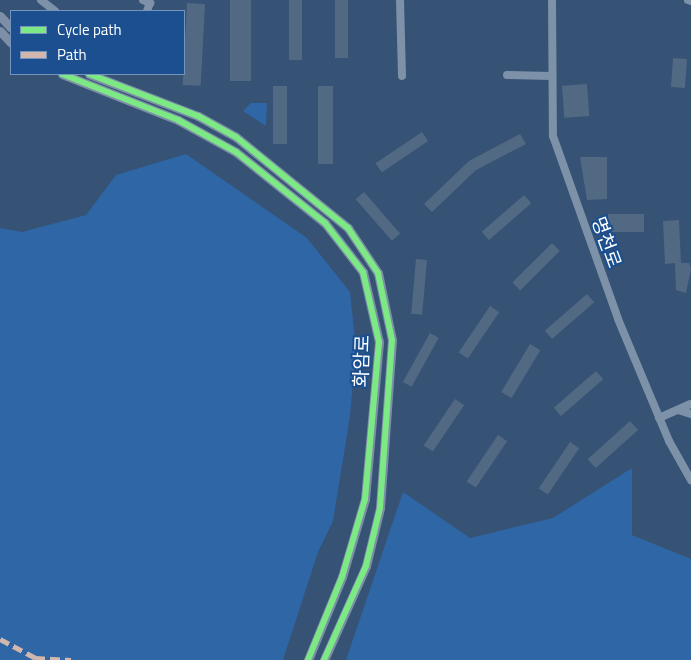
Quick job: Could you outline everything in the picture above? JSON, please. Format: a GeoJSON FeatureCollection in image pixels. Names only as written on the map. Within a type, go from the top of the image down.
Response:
{"type":"FeatureCollection","features":[{"type":"Feature","properties":{"kind":"main road"},"geometry":{"type":"LineString","coordinates":[[0,16],[10,27]]}},
{"type":"Feature","properties":{"kind":"main road"},"geometry":{"type":"LineString","coordinates":[[0,31],[10,42]]}},
{"type":"Feature","properties":{"kind":"main road","name":"화암로"},"geometry":{"type":"LineString","coordinates":[[65,75],[178,120],[236,152],[325,223],[363,272],[379,342],[365,499],[342,577],[308,660]]}},
{"type":"Feature","properties":{"kind":"main road","name":"화암로"},"geometry":{"type":"LineString","coordinates":[[93,75],[198,116],[236,137],[348,228],[378,273],[392,340],[380,508],[366,566],[324,660]]}},
{"type":"Feature","properties":{"kind":"street"},"geometry":{"type":"LineString","coordinates":[[41,0],[54,10]]}},
{"type":"Feature","properties":{"kind":"street"},"geometry":{"type":"LineString","coordinates":[[144,0],[150,3],[147,10]]}},
{"type":"Feature","properties":{"kind":"street"},"geometry":{"type":"LineString","coordinates":[[400,0],[402,76]]}},
{"type":"Feature","properties":{"kind":"street","name":"명천로"},"geometry":{"type":"LineString","coordinates":[[552,0],[553,136],[659,418],[691,480]]}},
{"type":"Feature","properties":{"kind":"street"},"geometry":{"type":"LineString","coordinates":[[507,74],[552,76]]}},
{"type":"Feature","properties":{"kind":"street"},"geometry":{"type":"LineString","coordinates":[[659,418],[691,404]]}},
{"type":"Feature","properties":{"kind":"street"},"geometry":{"type":"LineString","coordinates":[[678,410],[691,414]]}},
{"type":"Feature","properties":{"kind":"shaded area"},"geometry":{"type":"Polygon","coordinates":[[[251,103],[267,103],[266,126],[243,111],[251,103]]]}},
{"type":"Feature","properties":{"kind":"shaded area"},"geometry":{"type":"Polygon","coordinates":[[[186,154],[307,238],[350,292],[356,349],[350,416],[333,521],[318,552],[283,660],[0,660],[0,228],[22,232],[86,215],[116,175],[186,154]]]}},
{"type":"Feature","properties":{"kind":"shaded area"},"geometry":{"type":"Polygon","coordinates":[[[632,468],[632,535],[691,559],[691,660],[346,660],[403,492],[470,538],[553,518],[632,468]]]}},
{"type":"Feature","properties":{"kind":"building"},"geometry":{"type":"Polygon","coordinates":[[[230,0],[251,0],[251,81],[230,81],[230,0]]]}},
{"type":"Feature","properties":{"kind":"building"},"geometry":{"type":"Polygon","coordinates":[[[289,0],[302,0],[302,60],[289,60],[289,0]]]}},
{"type":"Feature","properties":{"kind":"building"},"geometry":{"type":"Polygon","coordinates":[[[335,0],[348,0],[348,58],[335,58],[335,0]]]}},
{"type":"Feature","properties":{"kind":"building"},"geometry":{"type":"Polygon","coordinates":[[[187,3],[205,4],[201,86],[183,85],[183,75],[185,75],[187,3]]]}},
{"type":"Feature","properties":{"kind":"building"},"geometry":{"type":"Polygon","coordinates":[[[673,58],[687,59],[685,88],[671,87],[673,58]]]}},
{"type":"Feature","properties":{"kind":"building"},"geometry":{"type":"Polygon","coordinates":[[[587,84],[589,116],[564,118],[562,86],[587,84]]]}},
{"type":"Feature","properties":{"kind":"building"},"geometry":{"type":"Polygon","coordinates":[[[273,86],[287,86],[287,144],[273,144],[273,86]]]}},
{"type":"Feature","properties":{"kind":"building"},"geometry":{"type":"Polygon","coordinates":[[[318,86],[333,86],[333,164],[318,164],[318,86]]]}},
{"type":"Feature","properties":{"kind":"building"},"geometry":{"type":"Polygon","coordinates":[[[422,132],[428,141],[382,172],[376,163],[422,132]]]}},
{"type":"Feature","properties":{"kind":"building"},"geometry":{"type":"Polygon","coordinates":[[[520,134],[526,144],[476,170],[432,212],[424,204],[469,161],[520,134]]]}},
{"type":"Feature","properties":{"kind":"building"},"geometry":{"type":"Polygon","coordinates":[[[580,157],[607,157],[607,199],[587,200],[580,157]]]}},
{"type":"Feature","properties":{"kind":"building"},"geometry":{"type":"Polygon","coordinates":[[[364,192],[400,234],[392,241],[356,199],[364,192]]]}},
{"type":"Feature","properties":{"kind":"building"},"geometry":{"type":"Polygon","coordinates":[[[524,195],[531,203],[489,240],[482,232],[524,195]]]}},
{"type":"Feature","properties":{"kind":"building"},"geometry":{"type":"Polygon","coordinates":[[[608,214],[644,214],[644,232],[608,232],[608,214]]]}},
{"type":"Feature","properties":{"kind":"building"},"geometry":{"type":"Polygon","coordinates":[[[679,220],[681,263],[689,263],[691,269],[686,293],[676,290],[675,263],[665,264],[663,221],[679,220]]]}},
{"type":"Feature","properties":{"kind":"building"},"geometry":{"type":"Polygon","coordinates":[[[552,243],[560,251],[520,290],[512,283],[552,243]]]}},
{"type":"Feature","properties":{"kind":"building"},"geometry":{"type":"Polygon","coordinates":[[[416,259],[427,260],[422,315],[411,314],[416,259]]]}},
{"type":"Feature","properties":{"kind":"building"},"geometry":{"type":"Polygon","coordinates":[[[587,294],[594,302],[552,339],[545,331],[587,294]]]}},
{"type":"Feature","properties":{"kind":"building"},"geometry":{"type":"Polygon","coordinates":[[[490,306],[499,312],[468,359],[459,352],[490,306]]]}},
{"type":"Feature","properties":{"kind":"building"},"geometry":{"type":"Polygon","coordinates":[[[430,333],[439,338],[412,387],[403,382],[430,333]]]}},
{"type":"Feature","properties":{"kind":"building"},"geometry":{"type":"Polygon","coordinates":[[[530,344],[540,350],[511,398],[501,392],[530,344]]]}},
{"type":"Feature","properties":{"kind":"building"},"geometry":{"type":"Polygon","coordinates":[[[596,371],[603,379],[561,416],[554,408],[596,371]]]}},
{"type":"Feature","properties":{"kind":"building"},"geometry":{"type":"Polygon","coordinates":[[[455,399],[464,405],[433,452],[424,445],[455,399]]]}},
{"type":"Feature","properties":{"kind":"building"},"geometry":{"type":"Polygon","coordinates":[[[630,421],[638,430],[596,468],[588,459],[630,421]]]}},
{"type":"Feature","properties":{"kind":"building"},"geometry":{"type":"Polygon","coordinates":[[[498,435],[507,441],[476,488],[467,481],[498,435]]]}},
{"type":"Feature","properties":{"kind":"building"},"geometry":{"type":"Polygon","coordinates":[[[570,442],[579,448],[548,495],[539,488],[570,442]]]}},
{"type":"Feature","properties":{"kind":"marked path"},"geometry":{"type":"LineString","coordinates":[[0,639],[35,658],[71,660]]}},
{"type":"Feature","properties":{"kind":"cycle path"},"geometry":{"type":"LineString","coordinates":[[65,75],[178,120],[236,152],[325,223],[363,272],[379,342],[365,499],[342,577],[308,660]]}},
{"type":"Feature","properties":{"kind":"cycle path"},"geometry":{"type":"LineString","coordinates":[[92,75],[198,116],[236,137],[348,228],[378,273],[392,340],[380,508],[366,566],[324,660]]}}]}
